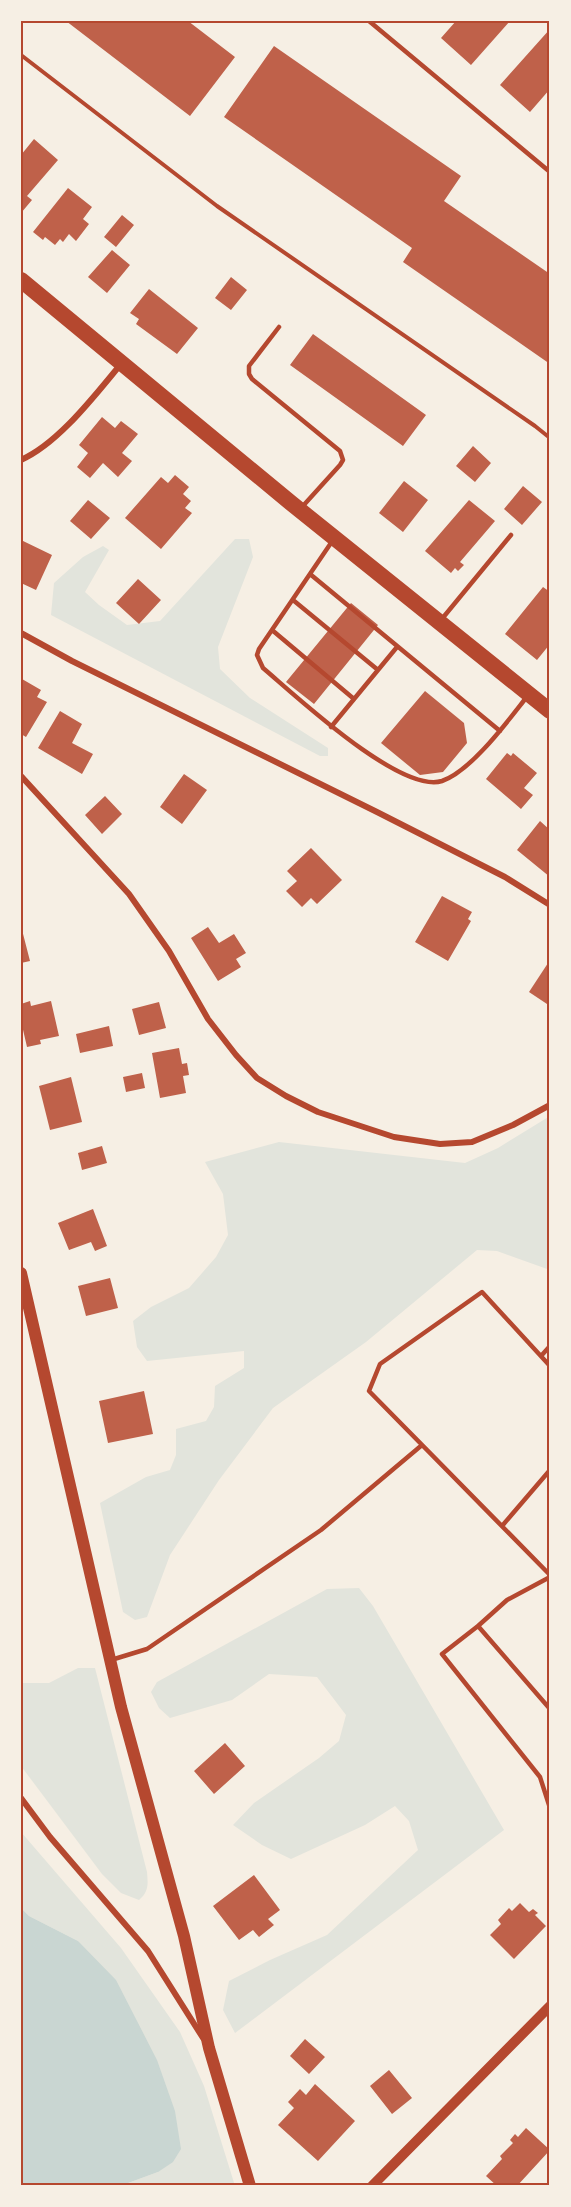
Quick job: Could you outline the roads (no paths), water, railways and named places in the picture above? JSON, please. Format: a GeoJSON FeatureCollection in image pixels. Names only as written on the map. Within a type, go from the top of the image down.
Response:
{"type":"FeatureCollection","features":[{"type":"Feature","properties":{"kind":"highway"},"geometry":{"type":"LineString","coordinates":[[21,280],[121,364],[550,711]]}},
{"type":"Feature","properties":{"kind":"main road"},"geometry":{"type":"LineString","coordinates":[[21,1273],[121,1707],[184,1936],[209,2048],[250,2186]]}},
{"type":"Feature","properties":{"kind":"street"},"geometry":{"type":"LineString","coordinates":[[21,460],[33,454],[78,415],[121,364]]}},
{"type":"Feature","properties":{"kind":"street"},"geometry":{"type":"LineString","coordinates":[[21,633],[72,662],[505,877],[550,905]]}},
{"type":"Feature","properties":{"kind":"street"},"geometry":{"type":"LineString","coordinates":[[21,776],[129,894],[169,951],[208,1019],[257,1078],[318,1112],[394,1137],[440,1144],[472,1142],[513,1125],[550,1105]]}},
{"type":"Feature","properties":{"kind":"street"},"geometry":{"type":"LineString","coordinates":[[21,1798],[50,1837],[148,1950],[209,2048]]}},
{"type":"Feature","properties":{"kind":"street"},"geometry":{"type":"LineString","coordinates":[[372,2186],[550,2006]]}},
{"type":"Feature","properties":{"kind":"lane"},"geometry":{"type":"LineString","coordinates":[[369,21],[550,172]]}},
{"type":"Feature","properties":{"kind":"lane"},"geometry":{"type":"LineString","coordinates":[[279,327],[249,366],[249,374],[252,379],[342,455],[340,465],[300,509]]}},
{"type":"Feature","properties":{"kind":"lane"},"geometry":{"type":"LineString","coordinates":[[439,622],[511,535]]}},
{"type":"Feature","properties":{"kind":"lane"},"geometry":{"type":"LineString","coordinates":[[335,538],[259,649],[257,660],[263,668],[331,727],[359,748],[413,779],[431,783],[439,782],[455,774],[488,745],[528,694]]}},
{"type":"Feature","properties":{"kind":"lane"},"geometry":{"type":"LineString","coordinates":[[310,574],[500,731]]}},
{"type":"Feature","properties":{"kind":"lane"},"geometry":{"type":"LineString","coordinates":[[293,600],[378,670]]}},
{"type":"Feature","properties":{"kind":"lane"},"geometry":{"type":"LineString","coordinates":[[272,630],[354,699]]}},
{"type":"Feature","properties":{"kind":"lane"},"geometry":{"type":"LineString","coordinates":[[331,727],[397,647]]}},
{"type":"Feature","properties":{"kind":"lane"},"geometry":{"type":"LineString","coordinates":[[550,1366],[482,1292],[380,1364],[369,1391],[550,1576],[507,1600],[442,1654],[540,1776],[550,1808]]}},
{"type":"Feature","properties":{"kind":"lane"},"geometry":{"type":"LineString","coordinates":[[541,1356],[550,1346]]}},
{"type":"Feature","properties":{"kind":"lane"},"geometry":{"type":"LineString","coordinates":[[111,1660],[147,1649],[321,1530],[422,1445]]}},
{"type":"Feature","properties":{"kind":"lane"},"geometry":{"type":"LineString","coordinates":[[502,1526],[550,1470]]}},
{"type":"Feature","properties":{"kind":"lane"},"geometry":{"type":"LineString","coordinates":[[478,1626],[550,1709]]}}]}
